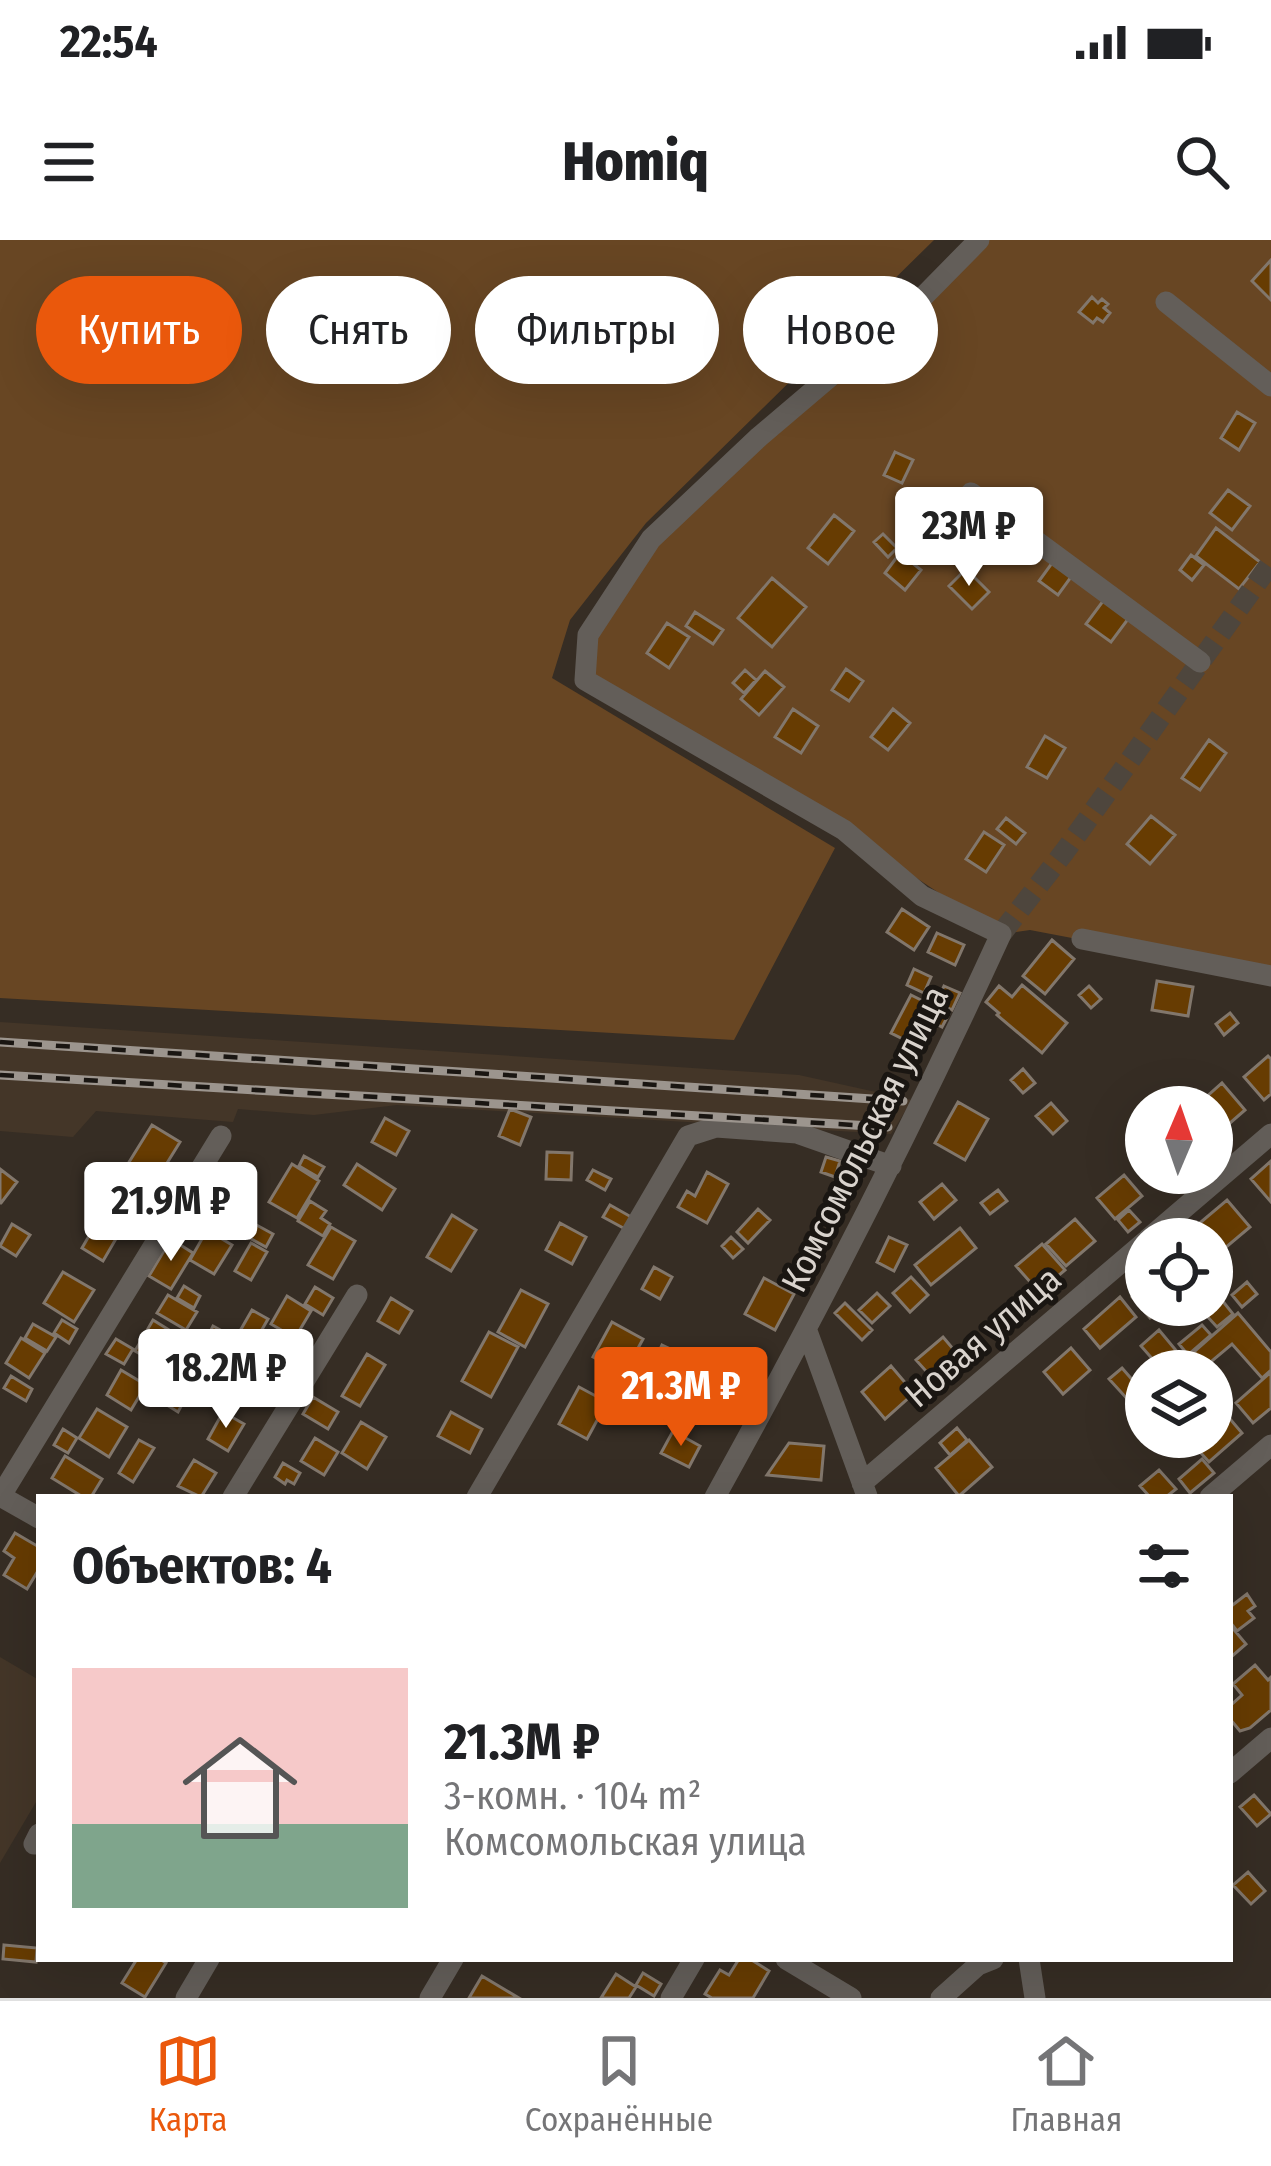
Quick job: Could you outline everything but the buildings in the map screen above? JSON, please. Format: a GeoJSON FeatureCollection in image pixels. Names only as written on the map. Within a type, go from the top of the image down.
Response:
{"type":"FeatureCollection","features":[{"type":"Feature","properties":{"kind":"street","name":"Комсомольская улица"},"geometry":{"type":"LineString","coordinates":[[717,1494],[891,1166],[1001,934],[922,896],[844,830],[585,680],[588,635],[651,539],[759,436],[919,301],[979,240]]}},
{"type":"Feature","properties":{"kind":"street"},"geometry":{"type":"LineString","coordinates":[[1166,302],[1271,386]]}},
{"type":"Feature","properties":{"kind":"street"},"geometry":{"type":"LineString","coordinates":[[971,493],[1201,662]]}},
{"type":"Feature","properties":{"kind":"street"},"geometry":{"type":"LineString","coordinates":[[1082,939],[1271,976]]}},
{"type":"Feature","properties":{"kind":"street"},"geometry":{"type":"LineString","coordinates":[[479,1494],[688,1136],[716,1127],[797,1133],[891,1166]]}},
{"type":"Feature","properties":{"kind":"street","name":"Новая улица"},"geometry":{"type":"LineString","coordinates":[[1173,1218],[1271,1134]]}},
{"type":"Feature","properties":{"kind":"street"},"geometry":{"type":"LineString","coordinates":[[36,1516],[0,1497],[221,1136]]}},
{"type":"Feature","properties":{"kind":"street","name":"Новая улица"},"geometry":{"type":"LineString","coordinates":[[865,1490],[1125,1260]]}},
{"type":"Feature","properties":{"kind":"street"},"geometry":{"type":"LineString","coordinates":[[235,1494],[357,1294]]}},
{"type":"Feature","properties":{"kind":"street"},"geometry":{"type":"LineString","coordinates":[[807,1331],[865,1490]]}},
{"type":"Feature","properties":{"kind":"street"},"geometry":{"type":"LineString","coordinates":[[1213,1494],[1271,1444]]}},
{"type":"Feature","properties":{"kind":"street"},"geometry":{"type":"LineString","coordinates":[[1233,1770],[1271,1738]]}},
{"type":"Feature","properties":{"kind":"street"},"geometry":{"type":"LineString","coordinates":[[186,1998],[207,1962]]}},
{"type":"Feature","properties":{"kind":"street"},"geometry":{"type":"LineString","coordinates":[[430,1998],[451,1962]]}},
{"type":"Feature","properties":{"kind":"street"},"geometry":{"type":"LineString","coordinates":[[671,1998],[692,1962]]}},
{"type":"Feature","properties":{"kind":"street"},"geometry":{"type":"LineString","coordinates":[[791,1962],[850,1998]]}},
{"type":"Feature","properties":{"kind":"street"},"geometry":{"type":"LineString","coordinates":[[941,1998],[983,1962]]}},
{"type":"Feature","properties":{"kind":"street"},"geometry":{"type":"LineString","coordinates":[[1030,1962],[1036,1998]]}},
{"type":"Feature","properties":{"kind":"shaded area"},"geometry":{"type":"Polygon","coordinates":[[[0,240],[934,240],[897,276],[743,276],[743,384],[787,384],[646,523],[570,620],[552,678],[835,848],[734,1040],[0,998],[0,240]]]}},
{"type":"Feature","properties":{"kind":"shaded area"},"geometry":{"type":"Polygon","coordinates":[[[979,240],[1271,240],[1271,976],[1030,930],[1001,934],[844,830],[585,680],[588,635],[651,539],[821,384],[938,384],[938,277],[979,240]]]}},
{"type":"Feature","properties":{"kind":"shaded area"},"geometry":{"type":"Polygon","coordinates":[[[0,1022],[799,1075],[912,1100],[891,1134],[397,1105],[314,1115],[238,1109],[233,1122],[96,1111],[73,1137],[0,1131],[0,1022]]]}},
{"type":"Feature","properties":{"kind":"shaded area"},"geometry":{"type":"Polygon","coordinates":[[[0,1657],[36,1678],[36,1802],[0,1863],[0,1657]]]}},
{"type":"Feature","properties":{"kind":"tunnel"},"geometry":{"type":"LineString","coordinates":[[1001,934],[1271,563]]}},
{"type":"Feature","properties":{"kind":"railway"},"geometry":{"type":"LineString","coordinates":[[0,1042],[903,1101]]}},
{"type":"Feature","properties":{"kind":"railway"},"geometry":{"type":"LineString","coordinates":[[0,1075],[888,1127]]}}]}
